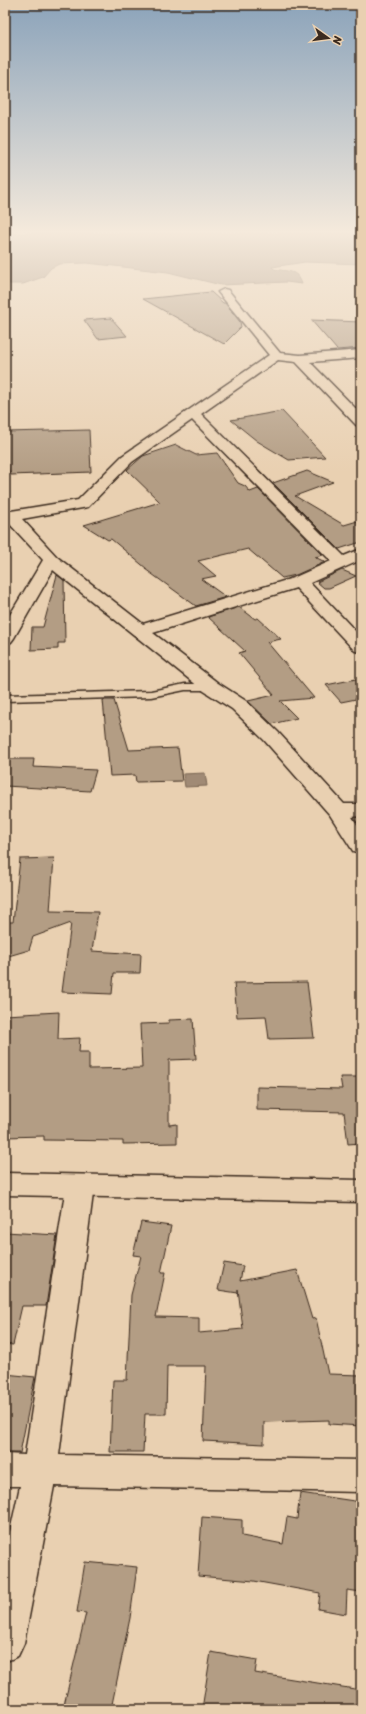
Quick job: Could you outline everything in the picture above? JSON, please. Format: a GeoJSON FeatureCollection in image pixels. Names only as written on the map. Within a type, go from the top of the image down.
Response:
{"type":"FeatureCollection","features":[{"type":"Feature","properties":{"kind":"street"},"geometry":{"type":"LineString","coordinates":[[240,313],[276,356]]}},
{"type":"Feature","properties":{"kind":"street"},"geometry":{"type":"LineString","coordinates":[[8,517],[84,504],[127,459],[276,356],[300,359],[361,354]]}},
{"type":"Feature","properties":{"kind":"street"},"geometry":{"type":"LineString","coordinates":[[300,359],[361,422]]}},
{"type":"Feature","properties":{"kind":"street"},"geometry":{"type":"LineString","coordinates":[[193,413],[342,563]]}},
{"type":"Feature","properties":{"kind":"street"},"geometry":{"type":"LineString","coordinates":[[8,517],[52,560],[211,687],[239,705],[271,736],[338,811],[361,846]]}},
{"type":"Feature","properties":{"kind":"street"},"geometry":{"type":"LineString","coordinates":[[140,631],[299,582],[361,554]]}},
{"type":"Feature","properties":{"kind":"street"},"geometry":{"type":"LineString","coordinates":[[5,638],[52,560]]}},
{"type":"Feature","properties":{"kind":"street"},"geometry":{"type":"LineString","coordinates":[[299,582],[361,647]]}},
{"type":"Feature","properties":{"kind":"street"},"geometry":{"type":"LineString","coordinates":[[338,811],[361,810]]}},
{"type":"Feature","properties":{"kind":"street"},"geometry":{"type":"LineString","coordinates":[[5,1184],[361,1191]]}},
{"type":"Feature","properties":{"kind":"street"},"geometry":{"type":"LineString","coordinates":[[5,1643],[40,1469],[80,1186]]}},
{"type":"Feature","properties":{"kind":"street"},"geometry":{"type":"LineString","coordinates":[[5,1470],[40,1469],[361,1476]]}},
{"type":"Feature","properties":{"kind":"lane"},"geometry":{"type":"LineString","coordinates":[[5,698],[151,694],[185,687],[211,687]]}},
{"type":"Feature","properties":{"kind":"shaded area"},"geometry":{"type":"Polygon","coordinates":[[[205,773],[207,786],[185,787],[183,774],[205,773]]]}},
{"type":"Feature","properties":{"kind":"building"},"geometry":{"type":"Polygon","coordinates":[[[168,313],[233,313],[240,322],[241,327],[224,344],[168,313]]]}},
{"type":"Feature","properties":{"kind":"building"},"geometry":{"type":"Polygon","coordinates":[[[111,318],[127,336],[98,339],[84,320],[111,318]]]}},
{"type":"Feature","properties":{"kind":"building"},"geometry":{"type":"Polygon","coordinates":[[[311,320],[361,322],[361,348],[337,350],[311,320]]]}},
{"type":"Feature","properties":{"kind":"building"},"geometry":{"type":"Polygon","coordinates":[[[282,411],[325,457],[289,460],[257,441],[231,420],[282,411]]]}},
{"type":"Feature","properties":{"kind":"building"},"geometry":{"type":"Polygon","coordinates":[[[89,430],[91,472],[11,475],[5,462],[5,432],[89,430]]]}},
{"type":"Feature","properties":{"kind":"building"},"geometry":{"type":"Polygon","coordinates":[[[176,445],[196,455],[217,453],[238,483],[245,486],[250,492],[258,489],[323,555],[315,557],[325,562],[296,575],[282,578],[248,549],[198,561],[216,576],[201,579],[226,597],[196,606],[145,569],[147,569],[111,539],[108,540],[84,525],[160,502],[127,470],[143,456],[176,445]]]}},
{"type":"Feature","properties":{"kind":"building"},"geometry":{"type":"Polygon","coordinates":[[[307,471],[333,482],[295,496],[344,525],[361,520],[361,542],[339,549],[273,483],[307,471]]]}},
{"type":"Feature","properties":{"kind":"building"},"geometry":{"type":"Polygon","coordinates":[[[342,570],[356,576],[329,588],[324,588],[317,582],[342,570]]]}},
{"type":"Feature","properties":{"kind":"building"},"geometry":{"type":"Polygon","coordinates":[[[57,575],[64,580],[65,643],[58,643],[58,649],[31,650],[32,627],[43,627],[57,575]]]}},
{"type":"Feature","properties":{"kind":"building"},"geometry":{"type":"Polygon","coordinates":[[[239,607],[255,619],[258,618],[281,639],[267,642],[314,698],[280,701],[297,718],[272,724],[248,701],[274,695],[239,653],[245,651],[208,617],[239,607]]]}},
{"type":"Feature","properties":{"kind":"building"},"geometry":{"type":"Polygon","coordinates":[[[361,678],[361,698],[341,702],[326,685],[361,678]]]}},
{"type":"Feature","properties":{"kind":"building"},"geometry":{"type":"Polygon","coordinates":[[[103,700],[114,700],[129,750],[178,748],[182,781],[136,782],[135,775],[110,776],[103,700]]]}},
{"type":"Feature","properties":{"kind":"building"},"geometry":{"type":"Polygon","coordinates":[[[5,759],[34,759],[33,767],[96,770],[90,791],[5,786],[5,759]]]}},
{"type":"Feature","properties":{"kind":"building"},"geometry":{"type":"Polygon","coordinates":[[[54,858],[50,911],[98,912],[92,951],[141,954],[140,973],[114,973],[112,994],[62,992],[71,923],[33,937],[29,950],[5,957],[5,922],[13,922],[20,859],[54,858]]]}},
{"type":"Feature","properties":{"kind":"building"},"geometry":{"type":"Polygon","coordinates":[[[307,982],[314,1038],[269,1039],[266,1016],[237,1017],[234,983],[307,982]]]}},
{"type":"Feature","properties":{"kind":"building"},"geometry":{"type":"Polygon","coordinates":[[[59,1012],[58,1039],[80,1038],[79,1052],[89,1052],[89,1069],[142,1068],[140,1024],[169,1023],[169,1020],[193,1019],[196,1059],[169,1060],[169,1125],[177,1124],[177,1143],[123,1144],[123,1141],[44,1140],[44,1136],[5,1137],[5,1015],[59,1012]]]}},
{"type":"Feature","properties":{"kind":"building"},"geometry":{"type":"Polygon","coordinates":[[[340,1077],[361,1077],[361,1143],[348,1144],[344,1112],[257,1110],[257,1087],[342,1089],[340,1077]]]}},
{"type":"Feature","properties":{"kind":"building"},"geometry":{"type":"Polygon","coordinates":[[[141,1222],[171,1226],[161,1273],[165,1273],[156,1317],[199,1318],[199,1333],[243,1329],[238,1289],[238,1293],[218,1290],[224,1263],[243,1266],[240,1281],[297,1270],[312,1319],[316,1318],[328,1374],[361,1375],[361,1426],[329,1424],[329,1420],[264,1422],[264,1444],[203,1441],[206,1366],[167,1366],[166,1414],[145,1414],[143,1452],[110,1452],[113,1380],[127,1380],[131,1295],[141,1256],[133,1255],[141,1222]]]}},
{"type":"Feature","properties":{"kind":"building"},"geometry":{"type":"Polygon","coordinates":[[[5,1232],[57,1235],[46,1306],[22,1306],[13,1345],[5,1344],[5,1232]]]}},
{"type":"Feature","properties":{"kind":"building"},"geometry":{"type":"Polygon","coordinates":[[[5,1374],[35,1377],[20,1453],[5,1453],[5,1374]]]}},
{"type":"Feature","properties":{"kind":"building"},"geometry":{"type":"Polygon","coordinates":[[[300,1493],[361,1502],[361,1592],[347,1590],[346,1614],[318,1609],[320,1593],[254,1581],[198,1576],[202,1517],[242,1520],[242,1536],[283,1544],[287,1517],[297,1519],[300,1493]]]}},
{"type":"Feature","properties":{"kind":"building"},"geometry":{"type":"Polygon","coordinates":[[[85,1562],[137,1567],[130,1618],[111,1709],[63,1709],[86,1613],[77,1612],[85,1562]]]}},
{"type":"Feature","properties":{"kind":"building"},"geometry":{"type":"Polygon","coordinates":[[[211,1652],[257,1660],[255,1673],[361,1690],[361,1709],[202,1709],[211,1652]]]}}]}
